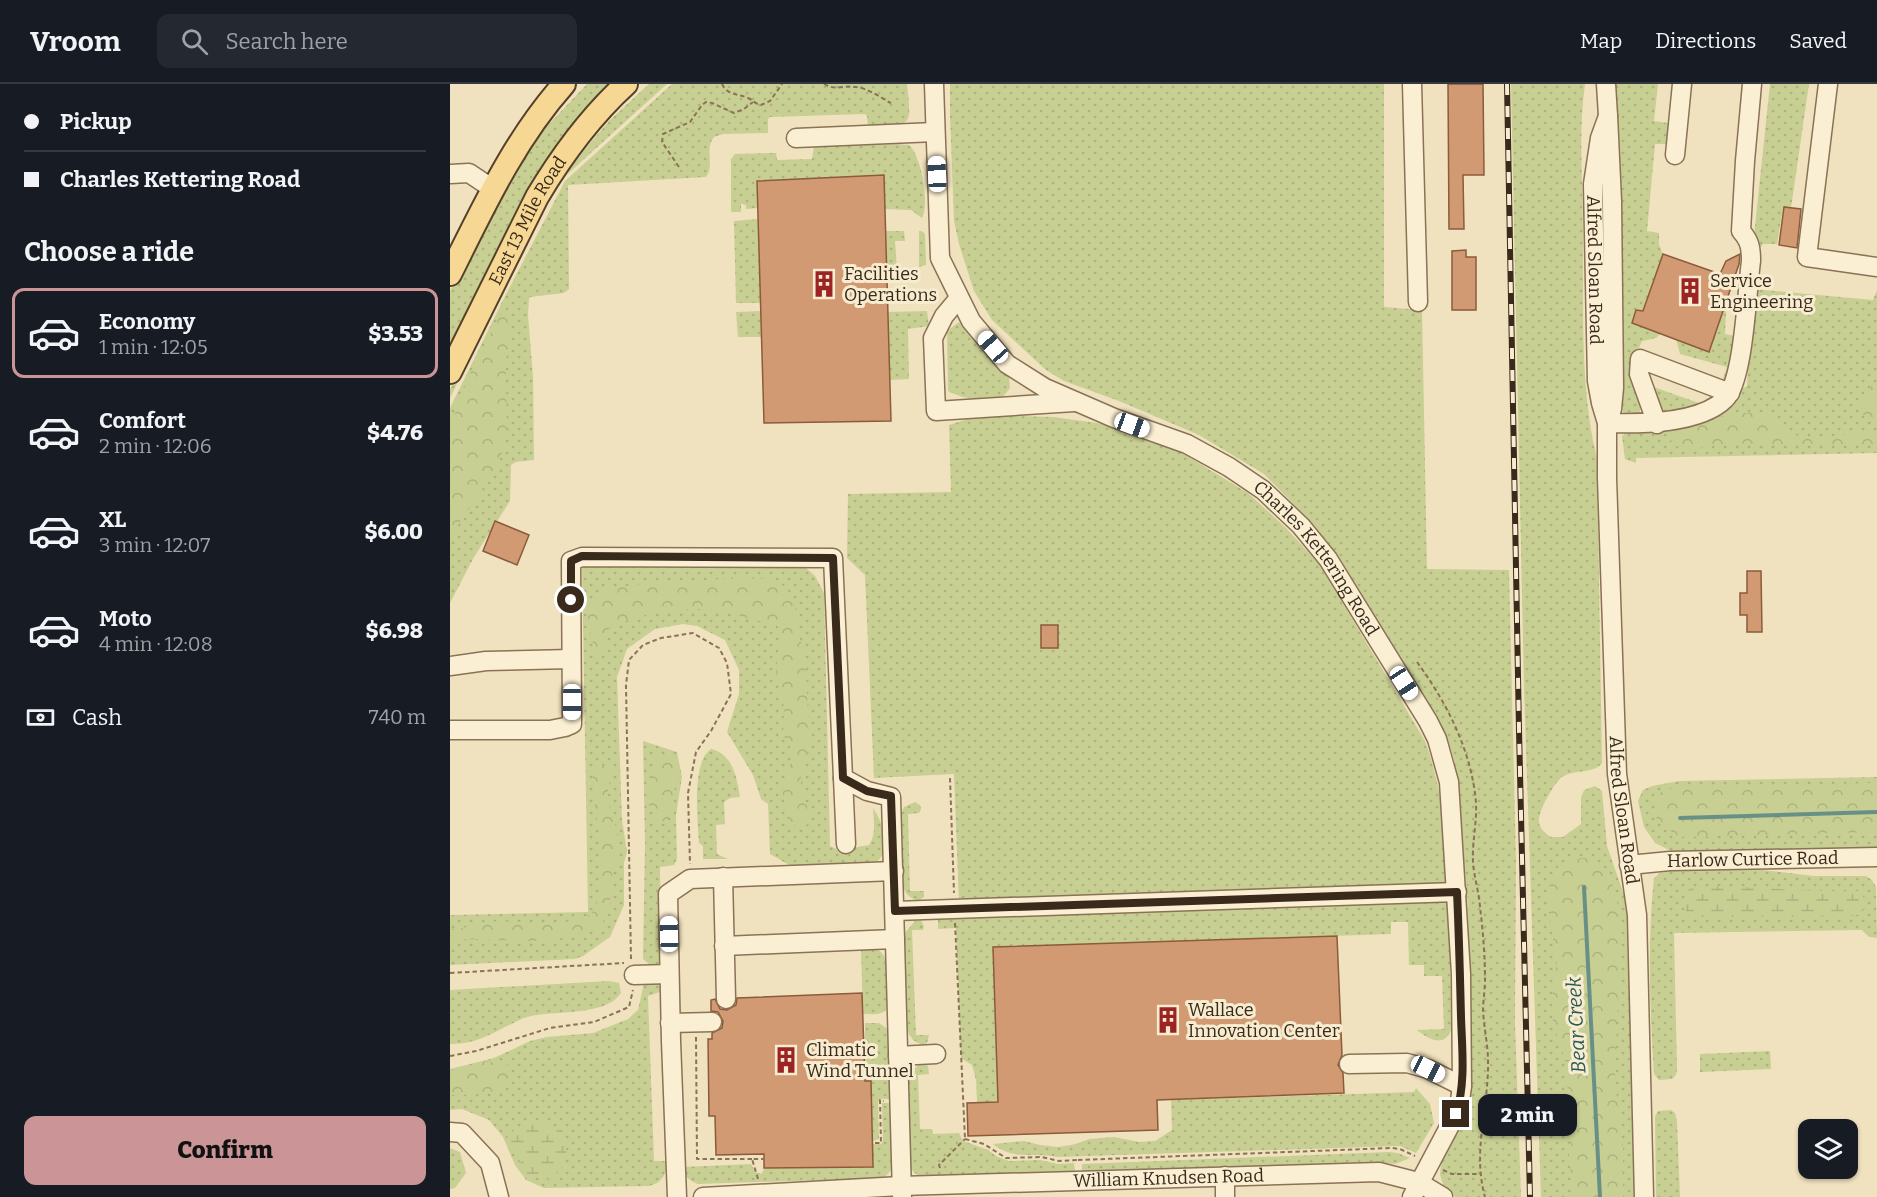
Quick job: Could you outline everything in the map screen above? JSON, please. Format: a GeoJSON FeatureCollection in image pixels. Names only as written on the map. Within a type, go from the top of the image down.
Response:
{"type":"FeatureCollection","features":[{"type":"Feature","properties":{"kind":"main road"},"geometry":{"type":"LineString","coordinates":[[450,274],[493,189],[527,131],[564,84]]}},
{"type":"Feature","properties":{"kind":"main road","name":"East 13 Mile Road"},"geometry":{"type":"LineString","coordinates":[[451,364],[549,177],[585,127],[626,84]]}},
{"type":"Feature","properties":{"kind":"lane","name":"Charles Kettering Road"},"geometry":{"type":"LineString","coordinates":[[934,84],[940,258],[971,321],[1007,364],[1045,388],[1114,418],[1186,444],[1229,467],[1263,490],[1301,526],[1328,559],[1357,603],[1437,739],[1449,782],[1457,892],[1461,974],[1462,1086],[1456,1114],[1415,1190]]}},
{"type":"Feature","properties":{"kind":"lane"},"geometry":{"type":"LineString","coordinates":[[1412,84],[1418,302]]}},
{"type":"Feature","properties":{"kind":"lane","name":"Alfred Sloan Road"},"geometry":{"type":"LineString","coordinates":[[1606,84],[1612,201],[1614,388],[1612,409],[1607,423],[1607,490],[1617,774],[1637,915],[1644,1197]]}},
{"type":"Feature","properties":{"kind":"lane"},"geometry":{"type":"LineString","coordinates":[[1675,155],[1682,84]]}},
{"type":"Feature","properties":{"kind":"lane"},"geometry":{"type":"LineString","coordinates":[[1607,423],[1656,424],[1712,409],[1730,393],[1739,366],[1751,255],[1749,239],[1741,231],[1744,161],[1752,84]]}},
{"type":"Feature","properties":{"kind":"lane"},"geometry":{"type":"LineString","coordinates":[[1828,84],[1807,257],[1877,267]]}},
{"type":"Feature","properties":{"kind":"lane"},"geometry":{"type":"LineString","coordinates":[[796,138],[935,132]]}},
{"type":"Feature","properties":{"kind":"lane"},"geometry":{"type":"LineString","coordinates":[[450,174],[469,173],[493,189]]}},
{"type":"Feature","properties":{"kind":"lane"},"geometry":{"type":"LineString","coordinates":[[959,298],[944,316],[933,338],[936,411],[1079,402]]}},
{"type":"Feature","properties":{"kind":"lane"},"geometry":{"type":"LineString","coordinates":[[1656,424],[1639,374],[1641,359],[1730,393]]}},
{"type":"Feature","properties":{"kind":"lane"},"geometry":{"type":"LineString","coordinates":[[450,730],[550,730],[565,728],[572,724],[571,561],[582,556],[833,558],[846,843]]}},
{"type":"Feature","properties":{"kind":"lane"},"geometry":{"type":"LineString","coordinates":[[450,666],[486,661],[571,659]]}},
{"type":"Feature","properties":{"kind":"lane"},"geometry":{"type":"LineString","coordinates":[[843,778],[867,791],[891,796],[902,1191]]}},
{"type":"Feature","properties":{"kind":"lane","name":"Harlow Curtice Road"},"geometry":{"type":"LineString","coordinates":[[1629,865],[1693,860],[1877,857]]}},
{"type":"Feature","properties":{"kind":"lane"},"geometry":{"type":"LineString","coordinates":[[676,1197],[668,894],[690,879],[894,871]]}},
{"type":"Feature","properties":{"kind":"lane"},"geometry":{"type":"LineString","coordinates":[[723,877],[726,999]]}},
{"type":"Feature","properties":{"kind":"lane"},"geometry":{"type":"LineString","coordinates":[[895,911],[1457,892]]}},
{"type":"Feature","properties":{"kind":"lane"},"geometry":{"type":"LineString","coordinates":[[724,946],[895,939]]}},
{"type":"Feature","properties":{"kind":"lane"},"geometry":{"type":"LineString","coordinates":[[633,968],[669,974]]}},
{"type":"Feature","properties":{"kind":"lane"},"geometry":{"type":"LineString","coordinates":[[670,1023],[712,1022]]}},
{"type":"Feature","properties":{"kind":"lane"},"geometry":{"type":"LineString","coordinates":[[898,1056],[936,1054]]}},
{"type":"Feature","properties":{"kind":"lane"},"geometry":{"type":"LineString","coordinates":[[1349,1064],[1407,1063],[1428,1069],[1462,1086]]}},
{"type":"Feature","properties":{"kind":"lane"},"geometry":{"type":"LineString","coordinates":[[450,1132],[462,1133],[490,1163],[499,1197]]}},
{"type":"Feature","properties":{"kind":"lane","name":"William Knudsen Road"},"geometry":{"type":"LineString","coordinates":[[703,1197],[1115,1188],[1225,1176],[1379,1172],[1415,1190]]}},
{"type":"Feature","properties":{"kind":"lane"},"geometry":{"type":"LineString","coordinates":[[1225,1176],[1225,1197]]}},
{"type":"Feature","properties":{"kind":"lane"},"geometry":{"type":"LineString","coordinates":[[1415,1190],[1443,1197]]}},
{"type":"Feature","properties":{"kind":"path"},"geometry":{"type":"LineString","coordinates":[[722,84],[730,93],[749,98],[761,105],[768,103],[782,84]]}},
{"type":"Feature","properties":{"kind":"path"},"geometry":{"type":"LineString","coordinates":[[824,84],[837,89],[852,86],[862,88],[891,103]]}},
{"type":"Feature","properties":{"kind":"path"},"geometry":{"type":"LineString","coordinates":[[679,167],[662,142],[663,134],[690,122],[706,102],[734,113],[753,102]]}},
{"type":"Feature","properties":{"kind":"path"},"geometry":{"type":"LineString","coordinates":[[450,1056],[476,1051],[550,1028],[594,1022],[629,1007],[635,983],[626,685],[630,660],[643,645],[661,638],[693,633],[718,648],[727,663],[730,694],[711,731],[696,752],[688,793],[690,879]]}},
{"type":"Feature","properties":{"kind":"path"},"geometry":{"type":"LineString","coordinates":[[940,1176],[939,1165],[965,1139],[950,778]]}},
{"type":"Feature","properties":{"kind":"path"},"geometry":{"type":"LineString","coordinates":[[450,973],[633,968]]}},
{"type":"Feature","properties":{"kind":"path"},"geometry":{"type":"LineString","coordinates":[[696,1034],[698,1159],[764,1159]]}},
{"type":"Feature","properties":{"kind":"path"},"geometry":{"type":"LineString","coordinates":[[965,1139],[984,1144],[1006,1158],[1042,1157],[1059,1161],[1392,1148],[1414,1156]]}},
{"type":"Feature","properties":{"kind":"path"},"geometry":{"type":"LineString","coordinates":[[752,1159],[759,1182]]}},
{"type":"Feature","properties":{"kind":"path"},"geometry":{"type":"LineString","coordinates":[[1078,1160],[1078,1170]]}},
{"type":"Feature","properties":{"kind":"path"},"geometry":{"type":"LineString","coordinates":[[1440,1169],[1452,1174],[1480,1174],[1485,1197]]}},
{"type":"Feature","properties":{"kind":"green space"},"geometry":{"type":"Polygon","coordinates":[[[587,84],[615,84],[453,343],[450,341],[450,291],[501,188],[532,142],[587,84]]]}},
{"type":"Feature","properties":{"kind":"green space"},"geometry":{"type":"Polygon","coordinates":[[[649,84],[667,84],[561,180],[541,214],[450,398],[450,389],[540,209],[569,168],[610,120],[649,84]]]}},
{"type":"Feature","properties":{"kind":"green space"},"geometry":{"type":"Polygon","coordinates":[[[672,84],[907,84],[909,109],[906,122],[893,125],[868,126],[865,114],[770,117],[768,133],[723,134],[714,137],[710,147],[709,173],[706,177],[568,185],[569,289],[564,293],[530,297],[529,299],[534,460],[516,462],[511,465],[510,501],[474,557],[450,603],[450,408],[565,181],[672,84]]]}},
{"type":"Feature","properties":{"kind":"green space"},"geometry":{"type":"Polygon","coordinates":[[[950,84],[1384,84],[1384,307],[1422,310],[1427,569],[1509,570],[1516,862],[1515,1023],[1521,1197],[1456,1197],[1443,1184],[1440,1175],[1445,1151],[1464,1118],[1471,1093],[1470,968],[1460,791],[1454,759],[1440,725],[1338,555],[1314,525],[1264,474],[1199,435],[1119,401],[1064,381],[1046,370],[992,320],[974,291],[954,221],[950,84]]]}},
{"type":"Feature","properties":{"kind":"green space"},"geometry":{"type":"Polygon","coordinates":[[[1511,84],[1585,84],[1581,139],[1584,345],[1587,403],[1597,459],[1602,763],[1594,769],[1562,777],[1547,798],[1539,823],[1551,837],[1563,837],[1581,824],[1581,798],[1584,790],[1595,786],[1602,791],[1607,846],[1624,895],[1628,922],[1635,1197],[1541,1197],[1524,688],[1511,84]]]}},
{"type":"Feature","properties":{"kind":"green space"},"geometry":{"type":"Polygon","coordinates":[[[1613,84],[1658,84],[1654,121],[1668,123],[1667,144],[1655,144],[1647,231],[1659,233],[1659,245],[1663,254],[1643,311],[1636,310],[1633,322],[1661,333],[1656,338],[1642,341],[1633,365],[1634,384],[1640,410],[1639,414],[1627,417],[1623,412],[1617,335],[1613,84]]]}},
{"type":"Feature","properties":{"kind":"green space"},"geometry":{"type":"Polygon","coordinates":[[[1770,84],[1809,84],[1791,208],[1783,208],[1777,244],[1763,244],[1761,247],[1755,247],[1754,236],[1770,84]]]}},
{"type":"Feature","properties":{"kind":"green space"},"geometry":{"type":"Polygon","coordinates":[[[909,145],[917,159],[925,191],[922,218],[911,210],[885,209],[884,175],[757,181],[758,208],[746,209],[746,205],[741,204],[741,212],[731,212],[731,159],[735,154],[776,153],[777,160],[812,159],[814,147],[909,145]]]}},
{"type":"Feature","properties":{"kind":"green space"},"geometry":{"type":"Polygon","coordinates":[[[758,219],[761,303],[736,303],[734,221],[758,219]]]}},
{"type":"Feature","properties":{"kind":"green space"},"geometry":{"type":"Polygon","coordinates":[[[886,231],[904,231],[905,241],[895,241],[897,269],[887,270],[886,231]]]}},
{"type":"Feature","properties":{"kind":"green space"},"geometry":{"type":"Polygon","coordinates":[[[919,231],[925,234],[926,265],[919,267],[919,231]]]}},
{"type":"Feature","properties":{"kind":"green space"},"geometry":{"type":"Polygon","coordinates":[[[1752,289],[1873,300],[1877,290],[1877,453],[1636,458],[1636,463],[1625,459],[1622,436],[1626,433],[1649,431],[1724,412],[1739,399],[1741,389],[1747,386],[1752,289]]]}},
{"type":"Feature","properties":{"kind":"green space"},"geometry":{"type":"Polygon","coordinates":[[[510,309],[512,322],[506,364],[506,425],[503,449],[494,471],[450,540],[450,427],[469,375],[502,312],[510,309]]]}},
{"type":"Feature","properties":{"kind":"green space"},"geometry":{"type":"Polygon","coordinates":[[[1724,309],[1726,312],[1725,334],[1735,336],[1727,381],[1722,382],[1727,367],[1680,354],[1676,339],[1709,352],[1724,309]]]}},
{"type":"Feature","properties":{"kind":"green space"},"geometry":{"type":"Polygon","coordinates":[[[761,311],[762,337],[738,337],[736,312],[761,311]]]}},
{"type":"Feature","properties":{"kind":"green space"},"geometry":{"type":"Polygon","coordinates":[[[927,311],[929,326],[908,329],[909,379],[890,380],[888,312],[927,311]]]}},
{"type":"Feature","properties":{"kind":"green space"},"geometry":{"type":"Polygon","coordinates":[[[959,322],[1009,378],[1010,388],[1003,397],[975,399],[948,391],[947,331],[959,322]]]}},
{"type":"Feature","properties":{"kind":"green space"},"geometry":{"type":"Polygon","coordinates":[[[1877,384],[1877,421],[1865,418],[1862,404],[1865,392],[1877,384]]]}},
{"type":"Feature","properties":{"kind":"green space"},"geometry":{"type":"Polygon","coordinates":[[[1648,385],[1699,403],[1699,405],[1666,414],[1659,411],[1648,385]]]}},
{"type":"Feature","properties":{"kind":"green space"},"geometry":{"type":"Polygon","coordinates":[[[1767,413],[1789,432],[1802,436],[1823,437],[1877,430],[1877,444],[1729,443],[1692,449],[1675,446],[1669,438],[1676,431],[1728,414],[1767,413]]]}},
{"type":"Feature","properties":{"kind":"green space"},"geometry":{"type":"Polygon","coordinates":[[[1053,417],[1097,423],[1172,447],[1248,493],[1286,528],[1320,565],[1425,741],[1439,794],[1449,885],[959,902],[954,774],[874,778],[865,575],[847,558],[848,494],[951,492],[949,425],[971,418],[1053,417]]]}},
{"type":"Feature","properties":{"kind":"green space"},"geometry":{"type":"Polygon","coordinates":[[[588,564],[806,568],[815,576],[824,593],[830,846],[839,850],[869,845],[874,832],[873,808],[881,822],[885,839],[883,854],[871,864],[791,866],[770,854],[768,804],[761,799],[753,775],[727,732],[739,694],[739,670],[725,640],[697,626],[683,624],[655,629],[627,649],[617,677],[622,820],[627,852],[624,863],[624,905],[610,937],[575,959],[450,965],[450,915],[588,912],[582,566],[588,564]]]}},
{"type":"Feature","properties":{"kind":"green space"},"geometry":{"type":"Polygon","coordinates":[[[736,577],[768,578],[786,587],[795,604],[798,633],[804,650],[807,689],[809,747],[801,778],[801,788],[810,816],[807,825],[799,827],[790,824],[786,815],[782,788],[791,761],[791,752],[783,735],[784,708],[776,673],[780,628],[730,612],[694,609],[665,611],[637,617],[610,627],[606,635],[607,654],[602,656],[595,651],[589,628],[588,610],[595,596],[607,590],[637,584],[695,582],[736,577]]]}},
{"type":"Feature","properties":{"kind":"green space"},"geometry":{"type":"Polygon","coordinates":[[[643,741],[677,752],[682,777],[676,815],[677,859],[674,865],[660,867],[661,960],[658,964],[651,966],[643,959],[645,844],[643,741]]]}},
{"type":"Feature","properties":{"kind":"green space"},"geometry":{"type":"Polygon","coordinates":[[[711,749],[729,761],[740,797],[730,798],[724,802],[725,824],[716,825],[717,854],[728,859],[703,859],[703,846],[699,843],[698,779],[705,756],[711,749]]]}},
{"type":"Feature","properties":{"kind":"green space"},"geometry":{"type":"Polygon","coordinates":[[[667,754],[677,762],[679,772],[673,810],[664,821],[657,822],[649,805],[649,783],[654,774],[656,757],[667,754]]]}},
{"type":"Feature","properties":{"kind":"green space"},"geometry":{"type":"Polygon","coordinates":[[[603,765],[612,769],[613,773],[608,787],[608,797],[611,815],[618,831],[619,853],[612,876],[610,904],[601,927],[546,940],[450,940],[450,929],[487,922],[567,922],[591,914],[597,904],[601,877],[593,778],[595,769],[603,765]]]}},
{"type":"Feature","properties":{"kind":"green space"},"geometry":{"type":"Polygon","coordinates":[[[1877,777],[1877,851],[1675,853],[1655,843],[1644,827],[1638,801],[1643,790],[1679,781],[1877,777]]]}},
{"type":"Feature","properties":{"kind":"green space"},"geometry":{"type":"Polygon","coordinates":[[[1877,783],[1877,832],[1679,837],[1657,821],[1654,795],[1675,787],[1877,783]]]}},
{"type":"Feature","properties":{"kind":"green space"},"geometry":{"type":"Polygon","coordinates":[[[915,802],[920,805],[921,809],[919,813],[908,814],[910,891],[924,891],[924,897],[918,901],[908,896],[903,887],[899,850],[900,824],[904,807],[915,802]]]}},
{"type":"Feature","properties":{"kind":"green space"},"geometry":{"type":"Polygon","coordinates":[[[1587,858],[1604,867],[1617,901],[1620,937],[1615,1083],[1623,1144],[1623,1197],[1574,1197],[1569,1160],[1569,1142],[1573,1124],[1565,1059],[1553,1023],[1552,1001],[1557,961],[1548,907],[1549,888],[1555,869],[1571,859],[1587,858]]]}},
{"type":"Feature","properties":{"kind":"green space"},"geometry":{"type":"Polygon","coordinates":[[[1684,869],[1762,870],[1814,876],[1866,876],[1876,887],[1877,938],[1869,937],[1862,930],[1674,933],[1677,1070],[1672,1079],[1659,1080],[1654,1074],[1650,1001],[1650,927],[1654,878],[1660,873],[1684,869]]]}},
{"type":"Feature","properties":{"kind":"green space"},"geometry":{"type":"Polygon","coordinates":[[[1722,886],[1861,891],[1864,907],[1861,913],[1853,916],[1689,917],[1685,903],[1690,888],[1722,886]]]}},
{"type":"Feature","properties":{"kind":"green space"},"geometry":{"type":"Polygon","coordinates":[[[1448,900],[1452,1027],[1446,1038],[1442,1040],[1428,1037],[1417,1030],[1444,1029],[1442,976],[1424,976],[1424,965],[1409,965],[1408,922],[1391,922],[1391,934],[993,947],[998,1102],[977,1102],[976,1080],[972,1065],[961,1058],[956,928],[938,929],[938,917],[1448,900]]]}},
{"type":"Feature","properties":{"kind":"green space"},"geometry":{"type":"Polygon","coordinates":[[[921,920],[923,930],[912,930],[916,1035],[929,1035],[927,1043],[922,1045],[913,1040],[906,1029],[903,935],[915,921],[921,920]]]}},
{"type":"Feature","properties":{"kind":"green space"},"geometry":{"type":"Polygon","coordinates":[[[874,948],[881,952],[888,965],[889,1006],[881,1013],[863,1014],[861,949],[874,948]]]}},
{"type":"Feature","properties":{"kind":"green space"},"geometry":{"type":"Polygon","coordinates":[[[609,981],[619,983],[621,993],[613,1001],[603,1006],[576,1012],[535,1015],[480,1039],[461,1044],[450,1044],[450,990],[609,981]]]}},
{"type":"Feature","properties":{"kind":"green space"},"geometry":{"type":"Polygon","coordinates":[[[658,982],[661,986],[660,992],[648,996],[654,1161],[667,1161],[665,1174],[657,1183],[649,1186],[544,1188],[526,1180],[515,1165],[503,1137],[489,1120],[462,1109],[450,1110],[450,1069],[494,1058],[530,1041],[547,1037],[593,1033],[628,1019],[638,1010],[644,983],[658,982]]]}},
{"type":"Feature","properties":{"kind":"green space"},"geometry":{"type":"Polygon","coordinates":[[[865,1023],[879,1023],[889,1030],[892,1099],[879,1099],[879,1139],[873,1141],[871,1081],[865,1081],[865,1023]]]}},
{"type":"Feature","properties":{"kind":"green space"},"geometry":{"type":"Polygon","coordinates":[[[1770,1051],[1771,1069],[1700,1072],[1700,1054],[1770,1051]]]}},
{"type":"Feature","properties":{"kind":"green space"},"geometry":{"type":"Polygon","coordinates":[[[506,1058],[509,1071],[506,1086],[485,1094],[450,1095],[450,1071],[486,1061],[506,1065],[506,1058]]]}},
{"type":"Feature","properties":{"kind":"green space"},"geometry":{"type":"Polygon","coordinates":[[[920,1064],[928,1066],[929,1074],[918,1075],[920,1129],[932,1129],[933,1134],[959,1133],[963,1141],[1009,1161],[1040,1160],[1058,1164],[1074,1163],[1075,1172],[919,1177],[910,1168],[908,1083],[909,1073],[920,1064]]]}},
{"type":"Feature","properties":{"kind":"green space"},"geometry":{"type":"Polygon","coordinates":[[[1416,1088],[1430,1104],[1434,1123],[1416,1153],[1400,1146],[1058,1157],[1016,1154],[993,1144],[1024,1141],[1058,1147],[1089,1139],[1114,1137],[1139,1142],[1155,1141],[1172,1130],[1171,1100],[1414,1092],[1416,1088]]]}},
{"type":"Feature","properties":{"kind":"green space"},"geometry":{"type":"Polygon","coordinates":[[[882,1103],[892,1103],[893,1168],[884,1178],[698,1184],[687,1178],[682,1167],[751,1164],[755,1172],[761,1174],[765,1168],[873,1167],[873,1144],[881,1144],[883,1141],[882,1103]]]}},
{"type":"Feature","properties":{"kind":"green space"},"geometry":{"type":"Polygon","coordinates":[[[1671,1110],[1675,1113],[1677,1122],[1680,1197],[1656,1197],[1655,1116],[1658,1111],[1671,1110]]]}},
{"type":"Feature","properties":{"kind":"green space"},"geometry":{"type":"Polygon","coordinates":[[[539,1122],[562,1130],[566,1145],[564,1164],[549,1180],[526,1173],[507,1137],[517,1127],[539,1122]]]}},
{"type":"Feature","properties":{"kind":"green space"},"geometry":{"type":"Polygon","coordinates":[[[450,1148],[460,1152],[466,1173],[455,1188],[450,1189],[450,1148]]]}},
{"type":"Feature","properties":{"kind":"green space"},"geometry":{"type":"Polygon","coordinates":[[[1389,1152],[1410,1158],[1395,1164],[1375,1162],[1082,1172],[1082,1164],[1389,1152]]]}},
{"type":"Feature","properties":{"kind":"building"},"geometry":{"type":"Polygon","coordinates":[[[1448,84],[1483,84],[1484,175],[1463,175],[1464,229],[1449,229],[1448,84]]]}},
{"type":"Feature","properties":{"kind":"building","name":"Facilities Operations"},"geometry":{"type":"Polygon","coordinates":[[[884,175],[891,421],[764,423],[757,181],[884,175]]]}},
{"type":"Feature","properties":{"kind":"building"},"geometry":{"type":"Polygon","coordinates":[[[1784,207],[1801,209],[1797,248],[1779,245],[1784,207]]]}},
{"type":"Feature","properties":{"kind":"building"},"geometry":{"type":"Polygon","coordinates":[[[1466,250],[1466,257],[1476,257],[1476,310],[1452,310],[1452,251],[1466,250]]]}},
{"type":"Feature","properties":{"kind":"building","name":"Service Engineering"},"geometry":{"type":"Polygon","coordinates":[[[1663,254],[1720,274],[1726,261],[1740,254],[1739,264],[1709,352],[1632,323],[1636,310],[1643,311],[1663,254]]]}},
{"type":"Feature","properties":{"kind":"building"},"geometry":{"type":"Polygon","coordinates":[[[495,521],[529,535],[517,565],[483,551],[495,521]]]}},
{"type":"Feature","properties":{"kind":"building"},"geometry":{"type":"Polygon","coordinates":[[[1747,571],[1761,571],[1762,632],[1747,632],[1747,615],[1740,615],[1740,593],[1747,593],[1747,571]]]}},
{"type":"Feature","properties":{"kind":"building"},"geometry":{"type":"Polygon","coordinates":[[[1041,625],[1058,625],[1058,648],[1041,648],[1041,625]]]}},
{"type":"Feature","properties":{"kind":"building","name":"Wallace Innovation Center"},"geometry":{"type":"Polygon","coordinates":[[[1337,936],[1342,1055],[1338,1065],[1343,1073],[1344,1093],[1157,1100],[1158,1130],[968,1136],[967,1103],[998,1102],[993,947],[1337,936]]]}},
{"type":"Feature","properties":{"kind":"building","name":"Climatic Wind Tunnel"},"geometry":{"type":"Polygon","coordinates":[[[862,993],[865,1081],[871,1081],[873,1167],[764,1168],[764,1154],[716,1155],[715,1116],[709,1116],[708,1039],[712,1039],[712,1033],[722,1028],[723,1021],[718,1012],[711,1011],[711,1000],[715,999],[720,1009],[727,1010],[736,1005],[737,998],[862,993]]]}},
{"type":"Feature","properties":{"kind":"waterway","name":"Bear Creek"},"geometry":{"type":"LineString","coordinates":[[1680,818],[1877,812]]}},
{"type":"Feature","properties":{"kind":"waterway","name":"Bear Creek"},"geometry":{"type":"LineString","coordinates":[[1584,887],[1600,1197]]}},
{"type":"Feature","properties":{"kind":"railway"},"geometry":{"type":"LineString","coordinates":[[1507,84],[1530,1197]]}},
{"type":"Feature","properties":{"kind":"place","name":"Facilities Operations"},"geometry":{"type":"Point","coordinates":[824,284]}},
{"type":"Feature","properties":{"kind":"place","name":"Service Engineering"},"geometry":{"type":"Point","coordinates":[1690,291]}},
{"type":"Feature","properties":{"kind":"place","name":"Wallace Innovation Center"},"geometry":{"type":"Point","coordinates":[1168,1020]}},
{"type":"Feature","properties":{"kind":"place","name":"Climatic Wind Tunnel"},"geometry":{"type":"Point","coordinates":[786,1060]}},
{"type":"Feature","properties":{"kind":"route"},"geometry":{"type":"LineString","coordinates":[[571,600],[571,561],[582,556],[833,558],[843,778],[867,791],[891,796],[895,911],[1457,892],[1461,974],[1462,1086],[1456,1114]]}}]}
